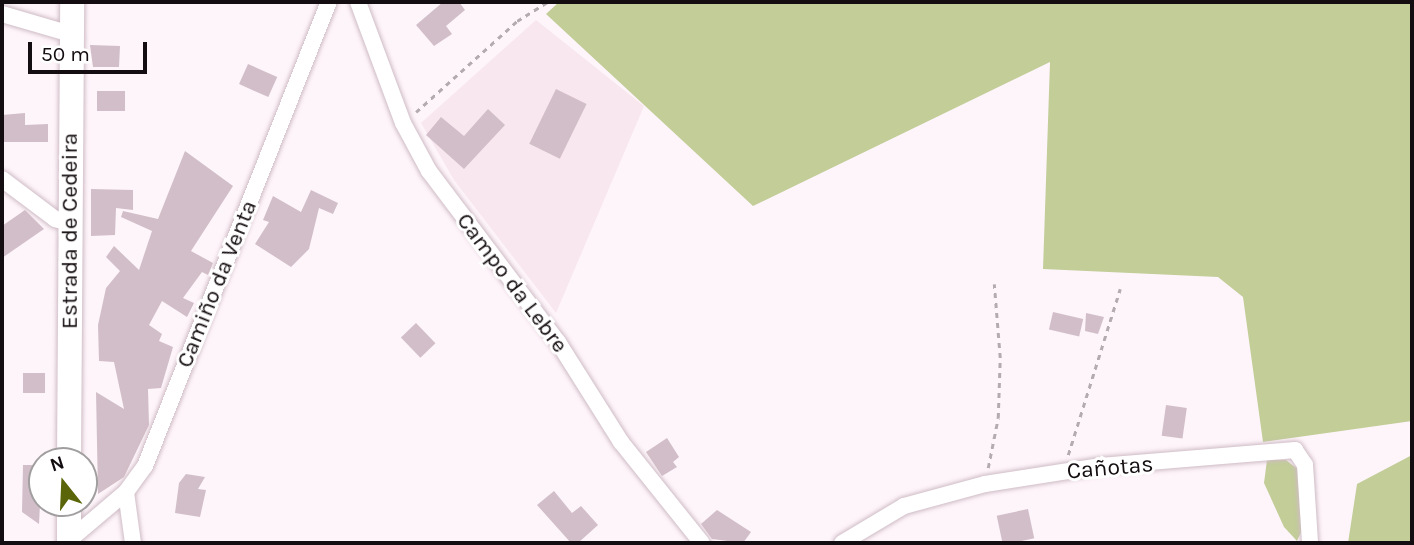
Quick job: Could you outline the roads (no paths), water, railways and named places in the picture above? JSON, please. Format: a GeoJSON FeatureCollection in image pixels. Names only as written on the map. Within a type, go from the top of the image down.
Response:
{"type":"FeatureCollection","features":[{"type":"Feature","properties":{"kind":"main road","name":"Estrada de Cedeira"},"geometry":{"type":"LineString","coordinates":[[69,447],[72,2]]}},
{"type":"Feature","properties":{"kind":"main road"},"geometry":{"type":"LineString","coordinates":[[68,542],[69,517]]}},
{"type":"Feature","properties":{"kind":"street","name":"Camiño da Venta"},"geometry":{"type":"LineString","coordinates":[[68,542],[125,492],[145,467],[330,2]]}},
{"type":"Feature","properties":{"kind":"street","name":"Campo da Lebre"},"geometry":{"type":"LineString","coordinates":[[358,2],[403,123],[429,171],[558,342],[621,442],[702,543]]}},
{"type":"Feature","properties":{"kind":"street"},"geometry":{"type":"LineString","coordinates":[[2,14],[71,34]]}},
{"type":"Feature","properties":{"kind":"street"},"geometry":{"type":"LineString","coordinates":[[2,179],[55,219],[69,223]]}},
{"type":"Feature","properties":{"kind":"street","name":"Cañotas"},"geometry":{"type":"LineString","coordinates":[[842,543],[904,506],[985,484],[1063,471],[1295,450],[1305,465],[1310,543]]}},
{"type":"Feature","properties":{"kind":"street"},"geometry":{"type":"LineString","coordinates":[[125,492],[132,543]]}}]}
